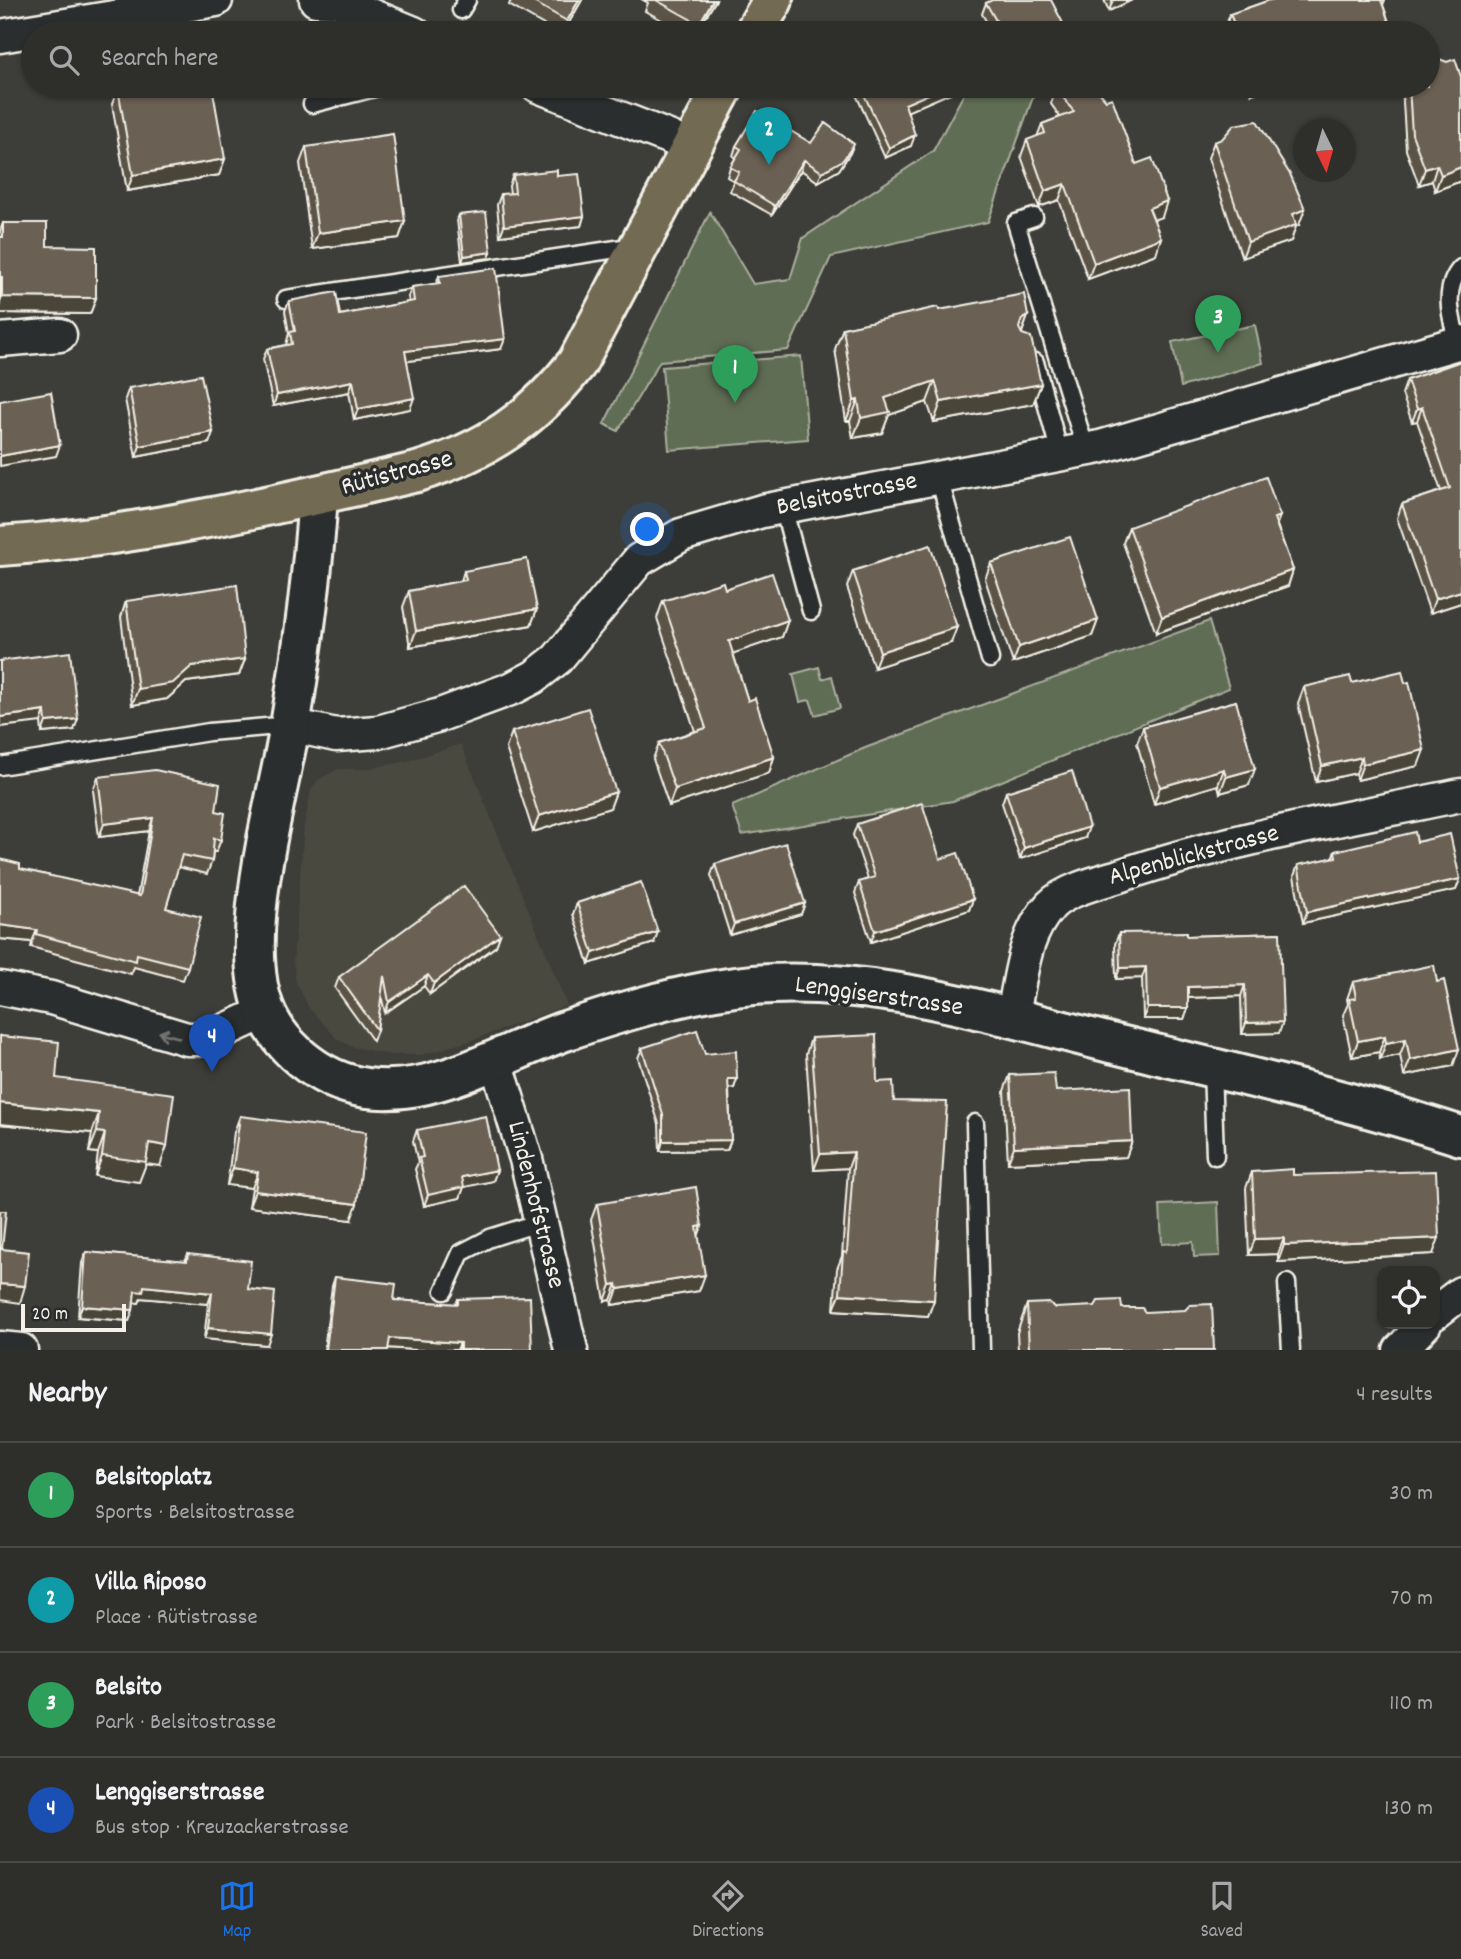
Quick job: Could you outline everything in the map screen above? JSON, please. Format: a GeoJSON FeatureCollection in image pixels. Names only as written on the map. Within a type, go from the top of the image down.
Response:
{"type":"FeatureCollection","features":[{"type":"Feature","properties":{"kind":"main road"},"geometry":{"type":"LineString","coordinates":[[761,21],[773,0]]}},
{"type":"Feature","properties":{"kind":"main road","name":"Rütistrasse"},"geometry":{"type":"LineString","coordinates":[[0,546],[139,531],[318,495],[456,460],[520,423],[550,397],[576,363],[688,148],[717,98]]}},
{"type":"Feature","properties":{"kind":"street"},"geometry":{"type":"LineString","coordinates":[[45,21],[69,13],[216,0]]}},
{"type":"Feature","properties":{"kind":"street"},"geometry":{"type":"LineString","coordinates":[[316,0],[336,1],[383,21]]}},
{"type":"Feature","properties":{"kind":"street"},"geometry":{"type":"LineString","coordinates":[[0,36],[21,29]]}},
{"type":"Feature","properties":{"kind":"street"},"geometry":{"type":"LineString","coordinates":[[569,98],[671,138],[688,148]]}},
{"type":"Feature","properties":{"kind":"street"},"geometry":{"type":"LineString","coordinates":[[0,340],[60,335]]}},
{"type":"Feature","properties":{"kind":"street","name":"Belsitostrasse"},"geometry":{"type":"LineString","coordinates":[[290,725],[336,735],[378,732],[440,715],[513,688],[534,677],[557,659],[639,561],[681,535],[783,507],[1073,452],[1459,342]]}},
{"type":"Feature","properties":{"kind":"street","name":"Lenggiserstrasse"},"geometry":{"type":"LineString","coordinates":[[318,495],[313,570],[290,725],[258,898],[255,934],[255,972],[265,1012],[275,1030],[303,1061],[345,1084],[390,1091],[434,1083],[496,1061],[558,1034],[661,1001],[753,985],[826,984],[912,997],[1012,1019],[1387,1112],[1461,1136]]}},
{"type":"Feature","properties":{"kind":"street","name":"Alpenblickstrasse"},"geometry":{"type":"LineString","coordinates":[[1012,1019],[1028,940],[1054,902],[1093,884],[1179,855],[1461,795]]}},
{"type":"Feature","properties":{"kind":"street"},"geometry":{"type":"LineString","coordinates":[[0,988],[51,998],[187,1039],[206,1039],[265,1012]]}},
{"type":"Feature","properties":{"kind":"street","name":"Lindenhofstrasse"},"geometry":{"type":"LineString","coordinates":[[496,1061],[526,1159],[571,1350]]}},
{"type":"Feature","properties":{"kind":"street"},"geometry":{"type":"LineString","coordinates":[[1440,1309],[1461,1293]]}},
{"type":"Feature","properties":{"kind":"street"},"geometry":{"type":"LineString","coordinates":[[1401,1350],[1420,1329]]}},
{"type":"Feature","properties":{"kind":"street"},"geometry":{"type":"LineString","coordinates":[[0,1348],[21,1350]]}},
{"type":"Feature","properties":{"kind":"lane"},"geometry":{"type":"LineString","coordinates":[[312,104],[335,98]]}},
{"type":"Feature","properties":{"kind":"lane"},"geometry":{"type":"LineString","coordinates":[[1034,217],[1016,223],[1073,452]]}},
{"type":"Feature","properties":{"kind":"lane"},"geometry":{"type":"LineString","coordinates":[[286,299],[638,245]]}},
{"type":"Feature","properties":{"kind":"lane"},"geometry":{"type":"LineString","coordinates":[[1459,342],[1451,320],[1449,292],[1461,268]]}},
{"type":"Feature","properties":{"kind":"lane"},"geometry":{"type":"LineString","coordinates":[[1031,345],[1073,452]]}},
{"type":"Feature","properties":{"kind":"lane"},"geometry":{"type":"LineString","coordinates":[[939,478],[990,660]]}},
{"type":"Feature","properties":{"kind":"lane"},"geometry":{"type":"LineString","coordinates":[[783,507],[811,611]]}},
{"type":"Feature","properties":{"kind":"lane"},"geometry":{"type":"LineString","coordinates":[[0,766],[209,733],[290,725]]}},
{"type":"Feature","properties":{"kind":"lane"},"geometry":{"type":"LineString","coordinates":[[1212,1069],[1215,1156]]}},
{"type":"Feature","properties":{"kind":"lane"},"geometry":{"type":"LineString","coordinates":[[975,1123],[981,1350]]}},
{"type":"Feature","properties":{"kind":"lane"},"geometry":{"type":"LineString","coordinates":[[444,1291],[461,1253],[490,1238],[541,1222]]}},
{"type":"Feature","properties":{"kind":"lane"},"geometry":{"type":"LineString","coordinates":[[1287,1283],[1291,1350]]}},
{"type":"Feature","properties":{"kind":"shaded area"},"geometry":{"type":"Polygon","coordinates":[[[461,744],[567,1005],[473,1040],[421,1055],[390,1055],[353,1047],[338,1040],[309,1008],[296,982],[293,961],[304,826],[311,790],[318,780],[338,769],[365,769],[407,761],[461,744]]]}},
{"type":"Feature","properties":{"kind":"green space"},"geometry":{"type":"Polygon","coordinates":[[[962,98],[1033,98],[988,222],[831,257],[788,350],[660,361],[618,431],[604,424],[710,212],[753,284],[790,279],[803,238],[933,151],[962,98]]]}},
{"type":"Feature","properties":{"kind":"green space"},"geometry":{"type":"Polygon","coordinates":[[[1255,325],[1263,363],[1181,387],[1172,342],[1255,325]]]}},
{"type":"Feature","properties":{"kind":"green space"},"geometry":{"type":"Polygon","coordinates":[[[801,356],[808,439],[669,450],[662,367],[801,356]]]}},
{"type":"Feature","properties":{"kind":"green space"},"geometry":{"type":"Polygon","coordinates":[[[1209,621],[1229,688],[953,801],[742,835],[732,806],[865,748],[1209,621]]]}},
{"type":"Feature","properties":{"kind":"green space"},"geometry":{"type":"Polygon","coordinates":[[[819,667],[822,679],[832,676],[840,708],[815,715],[810,700],[800,702],[793,674],[819,667]]]}},
{"type":"Feature","properties":{"kind":"green space"},"geometry":{"type":"Polygon","coordinates":[[[1218,1202],[1220,1256],[1194,1257],[1193,1242],[1162,1244],[1160,1205],[1218,1202]]]}},
{"type":"Feature","properties":{"kind":"building"},"geometry":{"type":"Polygon","coordinates":[[[530,0],[579,0],[567,21],[530,0]]]}},
{"type":"Feature","properties":{"kind":"building"},"geometry":{"type":"Polygon","coordinates":[[[656,0],[713,0],[701,21],[694,21],[656,0]]]}},
{"type":"Feature","properties":{"kind":"building"},"geometry":{"type":"Polygon","coordinates":[[[992,0],[1051,0],[1062,21],[996,21],[986,3],[992,0]]]}},
{"type":"Feature","properties":{"kind":"building"},"geometry":{"type":"Polygon","coordinates":[[[1270,0],[1381,0],[1389,21],[1233,21],[1230,14],[1270,0]]]}},
{"type":"Feature","properties":{"kind":"building"},"geometry":{"type":"Polygon","coordinates":[[[1440,59],[1447,62],[1455,59],[1461,77],[1461,167],[1441,175],[1437,165],[1425,169],[1412,134],[1410,98],[1440,98],[1440,59]]]}},
{"type":"Feature","properties":{"kind":"building"},"geometry":{"type":"Polygon","coordinates":[[[120,98],[214,98],[225,159],[133,175],[120,98]]]}},
{"type":"Feature","properties":{"kind":"building"},"geometry":{"type":"Polygon","coordinates":[[[866,98],[919,98],[905,104],[915,135],[889,148],[866,98]]]}},
{"type":"Feature","properties":{"kind":"building"},"geometry":{"type":"Polygon","coordinates":[[[1064,98],[1112,98],[1136,164],[1152,158],[1167,201],[1149,208],[1161,238],[1094,263],[1065,184],[1045,191],[1027,140],[1045,133],[1042,124],[1074,112],[1064,98]]]}},
{"type":"Feature","properties":{"kind":"building"},"geometry":{"type":"Polygon","coordinates":[[[757,111],[811,143],[825,123],[854,144],[843,160],[822,172],[804,160],[775,206],[734,181],[739,172],[730,167],[741,149],[736,146],[757,111]]]}},
{"type":"Feature","properties":{"kind":"building"},"geometry":{"type":"Polygon","coordinates":[[[1257,121],[1291,176],[1305,209],[1293,214],[1296,225],[1248,242],[1214,142],[1222,139],[1234,125],[1257,121]]]}},
{"type":"Feature","properties":{"kind":"building"},"geometry":{"type":"Polygon","coordinates":[[[393,134],[405,221],[318,233],[306,147],[393,134]]]}},
{"type":"Feature","properties":{"kind":"building"},"geometry":{"type":"Polygon","coordinates":[[[557,170],[557,176],[579,174],[584,216],[504,226],[501,194],[515,193],[513,175],[557,170]]]}},
{"type":"Feature","properties":{"kind":"building"},"geometry":{"type":"Polygon","coordinates":[[[486,212],[491,252],[464,256],[459,215],[486,212]]]}},
{"type":"Feature","properties":{"kind":"building"},"geometry":{"type":"Polygon","coordinates":[[[3,223],[47,223],[47,246],[96,247],[96,298],[2,297],[0,237],[3,237],[3,223]]]}},
{"type":"Feature","properties":{"kind":"building"},"geometry":{"type":"Polygon","coordinates":[[[496,268],[505,339],[405,351],[414,398],[358,409],[353,381],[277,395],[267,349],[292,344],[290,332],[295,331],[289,301],[336,292],[340,315],[414,301],[412,287],[440,283],[439,276],[496,268]]]}},
{"type":"Feature","properties":{"kind":"building"},"geometry":{"type":"Polygon","coordinates":[[[1024,294],[1028,316],[1022,319],[1019,328],[1022,334],[1031,337],[1041,384],[941,402],[935,381],[885,398],[890,412],[861,418],[858,400],[854,401],[843,328],[938,307],[939,310],[1024,294]]]}},
{"type":"Feature","properties":{"kind":"building"},"geometry":{"type":"Polygon","coordinates":[[[1461,361],[1461,591],[1435,599],[1402,504],[1450,488],[1422,407],[1417,409],[1407,380],[1461,361]]]}},
{"type":"Feature","properties":{"kind":"building"},"geometry":{"type":"Polygon","coordinates":[[[201,375],[213,432],[140,446],[129,388],[201,375]]]}},
{"type":"Feature","properties":{"kind":"building"},"geometry":{"type":"Polygon","coordinates":[[[51,392],[60,445],[0,456],[0,401],[51,392]]]}},
{"type":"Feature","properties":{"kind":"building"},"geometry":{"type":"Polygon","coordinates":[[[1266,477],[1280,516],[1274,518],[1293,570],[1162,617],[1129,527],[1266,477]]]}},
{"type":"Feature","properties":{"kind":"building"},"geometry":{"type":"Polygon","coordinates":[[[1070,537],[1098,620],[1019,647],[991,563],[1070,537]]]}},
{"type":"Feature","properties":{"kind":"building"},"geometry":{"type":"Polygon","coordinates":[[[930,545],[957,627],[880,652],[853,571],[930,545]]]}},
{"type":"Feature","properties":{"kind":"building"},"geometry":{"type":"Polygon","coordinates":[[[527,559],[537,609],[416,631],[409,591],[466,580],[464,571],[527,559]]]}},
{"type":"Feature","properties":{"kind":"building"},"geometry":{"type":"Polygon","coordinates":[[[772,573],[788,620],[729,641],[748,701],[755,698],[774,757],[675,789],[659,743],[706,728],[663,601],[723,582],[725,589],[772,573]]]}},
{"type":"Feature","properties":{"kind":"building"},"geometry":{"type":"Polygon","coordinates":[[[237,585],[245,659],[192,666],[173,683],[138,689],[126,601],[237,585]]]}},
{"type":"Feature","properties":{"kind":"building"},"geometry":{"type":"Polygon","coordinates":[[[70,652],[78,719],[46,722],[45,711],[0,717],[0,661],[70,652]]]}},
{"type":"Feature","properties":{"kind":"building"},"geometry":{"type":"Polygon","coordinates":[[[1402,671],[1405,683],[1409,682],[1424,750],[1363,764],[1362,757],[1322,766],[1304,687],[1350,676],[1352,683],[1402,671]]]}},
{"type":"Feature","properties":{"kind":"building"},"geometry":{"type":"Polygon","coordinates":[[[1236,701],[1255,769],[1226,777],[1224,769],[1160,787],[1143,727],[1236,701]]]}},
{"type":"Feature","properties":{"kind":"building"},"geometry":{"type":"Polygon","coordinates":[[[588,708],[616,792],[539,816],[512,732],[588,708]]]}},
{"type":"Feature","properties":{"kind":"building"},"geometry":{"type":"Polygon","coordinates":[[[155,770],[220,784],[216,811],[225,813],[221,840],[214,838],[212,861],[182,855],[166,908],[201,917],[188,967],[137,954],[136,961],[36,934],[37,930],[0,925],[0,859],[20,864],[20,869],[140,896],[153,818],[104,824],[98,777],[155,770]]]}},
{"type":"Feature","properties":{"kind":"building"},"geometry":{"type":"Polygon","coordinates":[[[1072,771],[1089,827],[1024,848],[1006,792],[1072,771]]]}},
{"type":"Feature","properties":{"kind":"building"},"geometry":{"type":"Polygon","coordinates":[[[922,803],[940,859],[958,853],[973,899],[875,931],[859,882],[875,877],[857,824],[922,803]]]}},
{"type":"Feature","properties":{"kind":"building"},"geometry":{"type":"Polygon","coordinates":[[[1415,832],[1417,842],[1450,834],[1460,879],[1307,912],[1298,865],[1336,857],[1335,851],[1415,832]]]}},
{"type":"Feature","properties":{"kind":"building"},"geometry":{"type":"Polygon","coordinates":[[[786,843],[805,903],[734,924],[715,864],[786,843]]]}},
{"type":"Feature","properties":{"kind":"building"},"geometry":{"type":"Polygon","coordinates":[[[641,882],[658,932],[593,953],[577,903],[641,882]]]}},
{"type":"Feature","properties":{"kind":"building"},"geometry":{"type":"Polygon","coordinates":[[[464,886],[500,935],[434,983],[428,975],[389,1002],[384,976],[377,1030],[339,977],[464,886]]]}},
{"type":"Feature","properties":{"kind":"building"},"geometry":{"type":"Polygon","coordinates":[[[1187,932],[1187,936],[1280,933],[1283,1022],[1246,1023],[1245,985],[1188,987],[1188,1008],[1147,1008],[1146,967],[1120,968],[1119,933],[1187,932]]]}},
{"type":"Feature","properties":{"kind":"building"},"geometry":{"type":"Polygon","coordinates":[[[1434,965],[1437,982],[1444,980],[1459,1049],[1410,1060],[1406,1039],[1386,1043],[1385,1036],[1358,1041],[1349,999],[1356,998],[1353,982],[1434,965]]]}},
{"type":"Feature","properties":{"kind":"building"},"geometry":{"type":"Polygon","coordinates":[[[697,1030],[705,1054],[736,1051],[737,1079],[728,1079],[731,1140],[663,1141],[663,1115],[642,1048],[697,1030]]]}},
{"type":"Feature","properties":{"kind":"building"},"geometry":{"type":"Polygon","coordinates":[[[876,1035],[877,1082],[893,1081],[894,1101],[947,1102],[934,1300],[840,1294],[843,1252],[847,1253],[854,1152],[820,1154],[811,1038],[876,1035]]]}},
{"type":"Feature","properties":{"kind":"building"},"geometry":{"type":"Polygon","coordinates":[[[0,1036],[59,1042],[56,1078],[174,1094],[167,1146],[149,1143],[146,1162],[102,1156],[105,1133],[97,1132],[99,1113],[0,1103],[0,1036]]]}},
{"type":"Feature","properties":{"kind":"building"},"geometry":{"type":"Polygon","coordinates":[[[1054,1073],[1056,1091],[1130,1087],[1132,1141],[1014,1147],[1010,1075],[1054,1073]]]}},
{"type":"Feature","properties":{"kind":"building"},"geometry":{"type":"Polygon","coordinates":[[[240,1116],[366,1132],[357,1204],[255,1191],[258,1172],[233,1168],[240,1116]]]}},
{"type":"Feature","properties":{"kind":"building"},"geometry":{"type":"Polygon","coordinates":[[[486,1116],[497,1170],[462,1177],[464,1187],[428,1195],[419,1158],[423,1157],[417,1130],[486,1116]]]}},
{"type":"Feature","properties":{"kind":"building"},"geometry":{"type":"Polygon","coordinates":[[[1293,1169],[1293,1175],[1436,1171],[1439,1238],[1284,1245],[1284,1238],[1255,1239],[1252,1172],[1293,1169]]]}},
{"type":"Feature","properties":{"kind":"building"},"geometry":{"type":"Polygon","coordinates":[[[696,1187],[702,1226],[697,1227],[705,1275],[618,1289],[617,1284],[611,1285],[597,1204],[696,1187]]]}},
{"type":"Feature","properties":{"kind":"building"},"geometry":{"type":"Polygon","coordinates":[[[0,1211],[6,1211],[2,1249],[29,1252],[25,1286],[0,1284],[0,1211]]]}},
{"type":"Feature","properties":{"kind":"building"},"geometry":{"type":"Polygon","coordinates":[[[86,1252],[187,1261],[188,1254],[251,1261],[248,1289],[275,1292],[271,1334],[208,1328],[212,1293],[144,1286],[143,1292],[135,1291],[133,1310],[82,1306],[86,1252]]]}},
{"type":"Feature","properties":{"kind":"building"},"geometry":{"type":"Polygon","coordinates":[[[335,1277],[396,1284],[394,1300],[458,1304],[458,1299],[530,1297],[532,1350],[460,1350],[460,1343],[390,1338],[388,1350],[326,1350],[335,1277]]]}},
{"type":"Feature","properties":{"kind":"building"},"geometry":{"type":"Polygon","coordinates":[[[1121,1300],[1122,1308],[1142,1308],[1145,1312],[1185,1310],[1190,1305],[1212,1304],[1214,1350],[1029,1350],[1027,1304],[1049,1303],[1055,1308],[1095,1306],[1098,1301],[1121,1300]]]}},
{"type":"Feature","properties":{"kind":"place","name":"Villa Riposo"},"geometry":{"type":"Point","coordinates":[769,165]}},
{"type":"Feature","properties":{"kind":"place","name":"Belsito"},"geometry":{"type":"Point","coordinates":[1218,353]}},
{"type":"Feature","properties":{"kind":"place","name":"Belsitoplatz"},"geometry":{"type":"Point","coordinates":[735,403]}},
{"type":"Feature","properties":{"kind":"place","name":"Lenggiserstrasse"},"geometry":{"type":"Point","coordinates":[212,1072]}}]}
